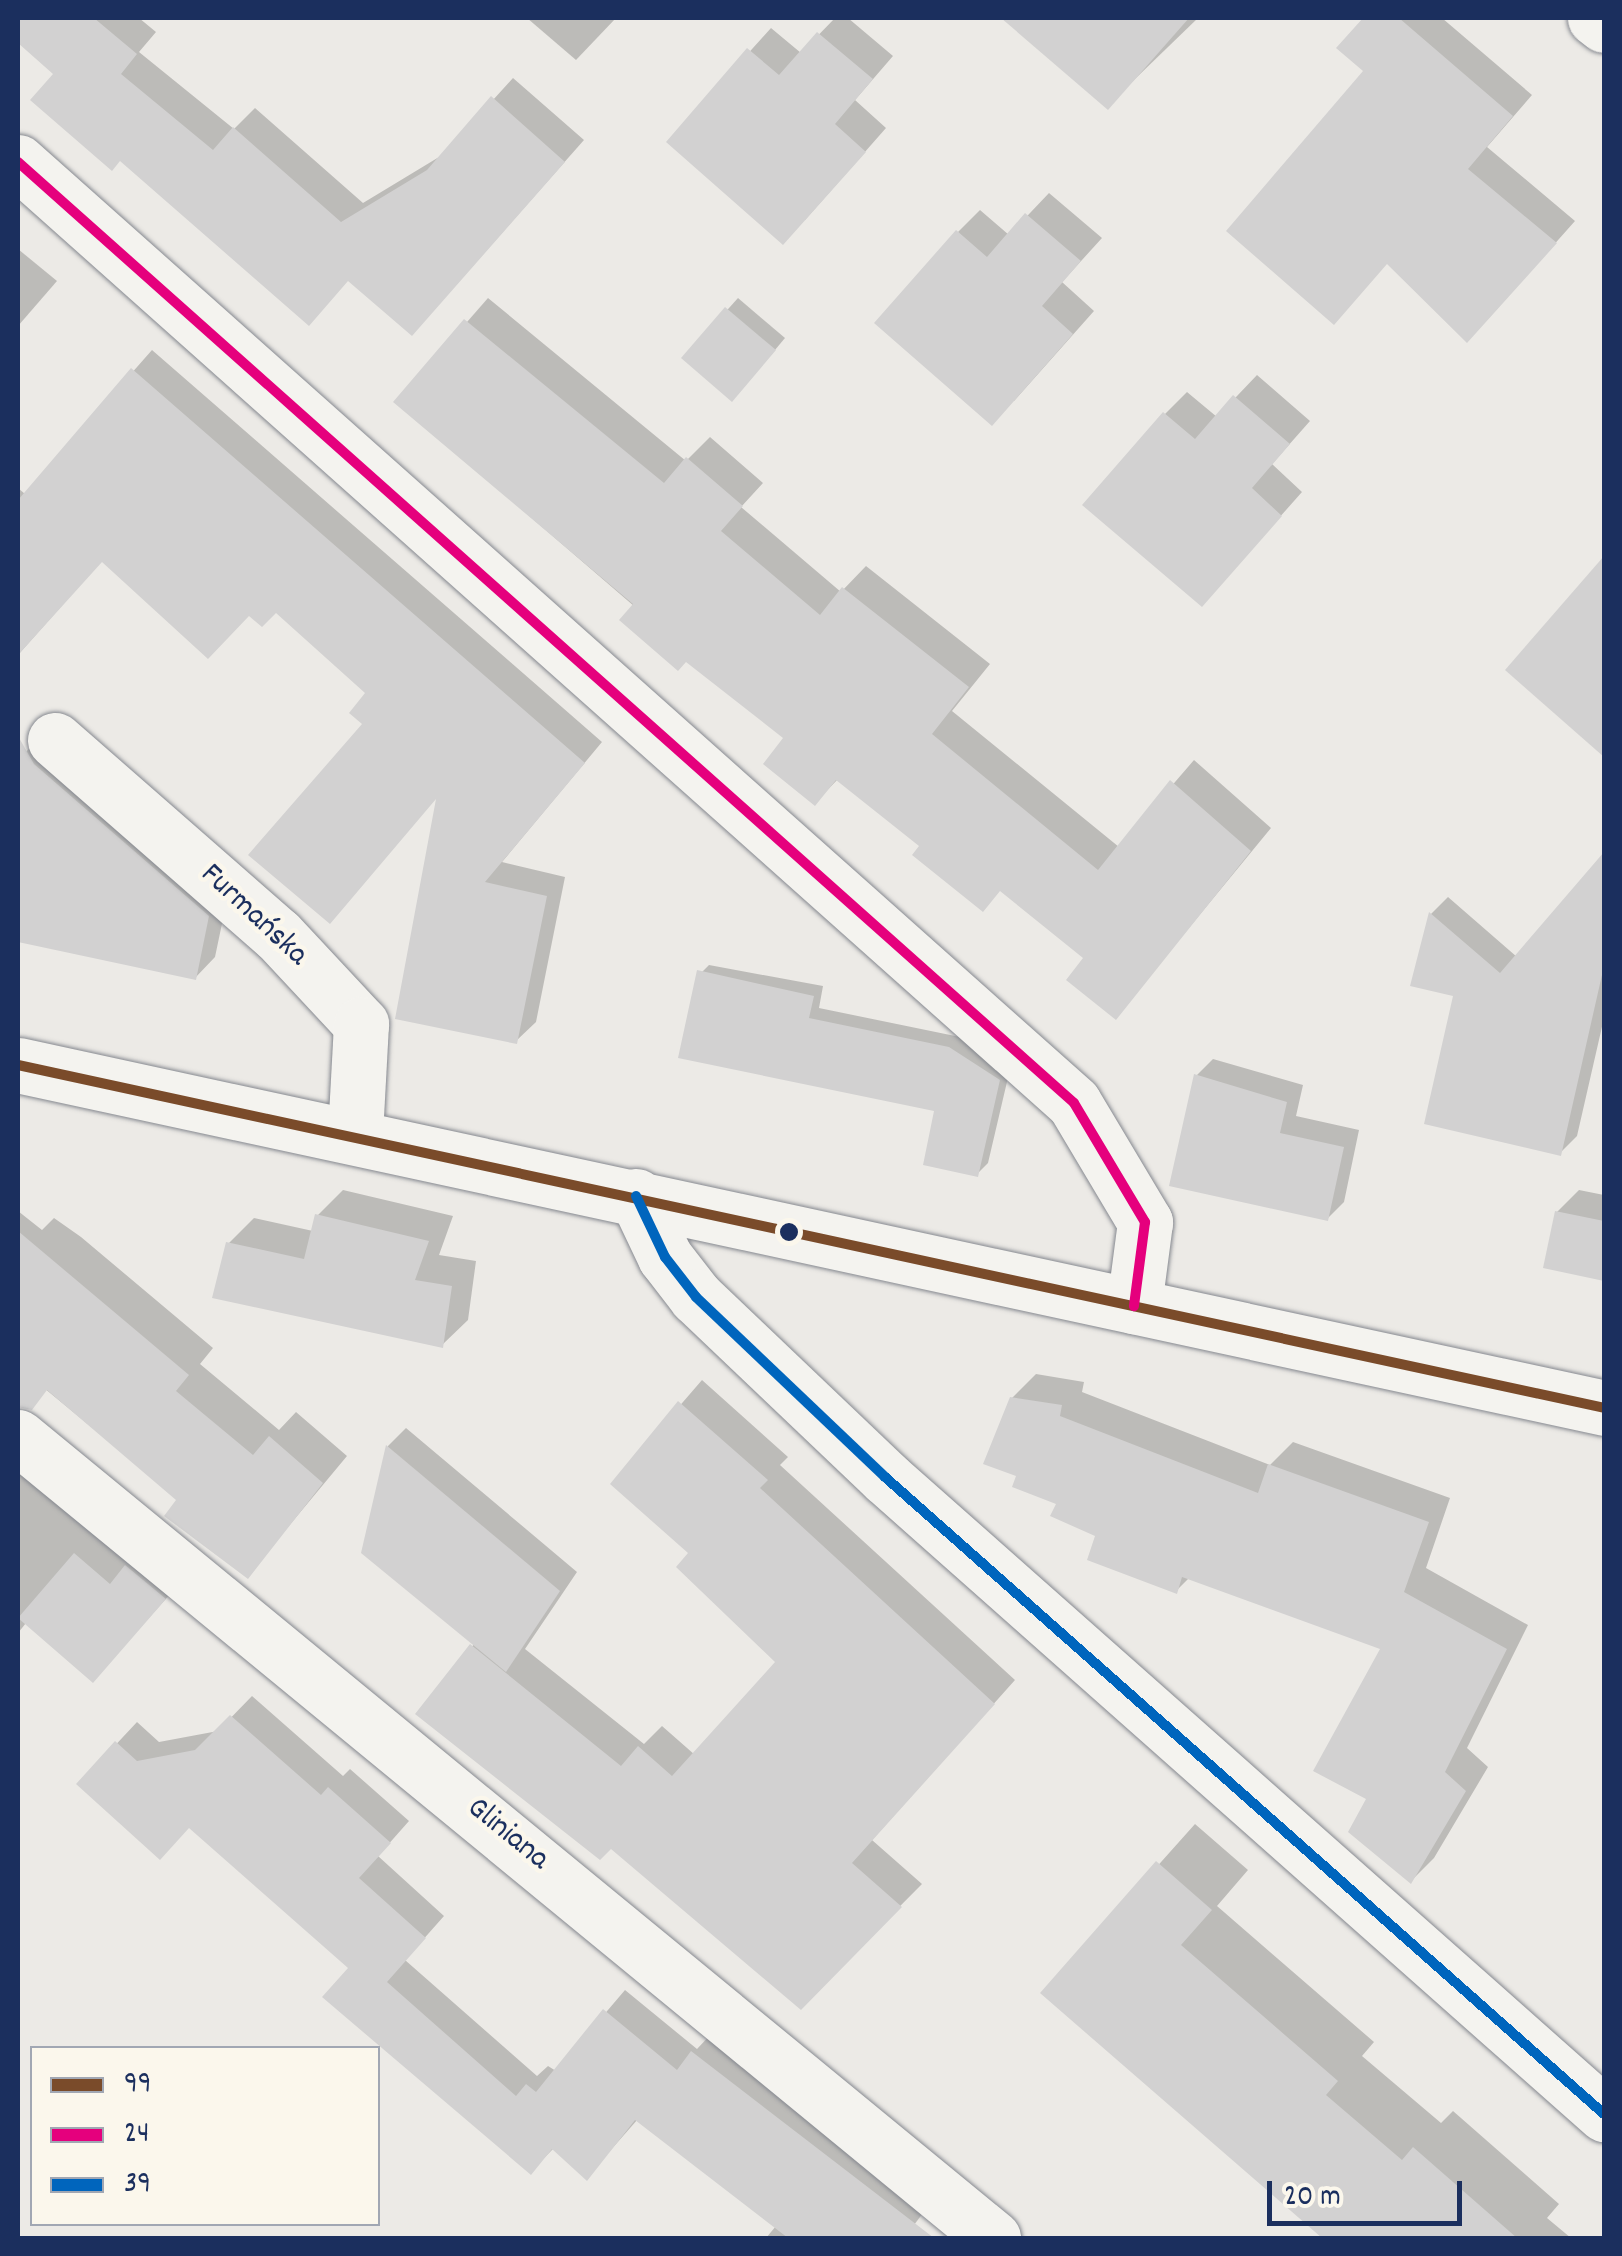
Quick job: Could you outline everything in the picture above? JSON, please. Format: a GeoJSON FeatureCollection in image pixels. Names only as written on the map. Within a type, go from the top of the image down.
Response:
{"type":"FeatureCollection","features":[{"type":"Feature","properties":{"kind":"street"},"geometry":{"type":"LineString","coordinates":[[1596,18],[1604,25]]}},
{"type":"Feature","properties":{"kind":"street"},"geometry":{"type":"LineString","coordinates":[[18,162],[1074,1103],[1145,1222],[1134,1306]]}},
{"type":"Feature","properties":{"kind":"street","name":"Furmańska"},"geometry":{"type":"LineString","coordinates":[[55,740],[278,935],[361,1024],[355,1136]]}},
{"type":"Feature","properties":{"kind":"street"},"geometry":{"type":"LineString","coordinates":[[18,1064],[1604,1408]]}},
{"type":"Feature","properties":{"kind":"street"},"geometry":{"type":"LineString","coordinates":[[636,1196],[664,1257],[696,1297],[885,1477],[1604,2114]]}},
{"type":"Feature","properties":{"kind":"street","name":"Gliniana"},"geometry":{"type":"LineString","coordinates":[[18,1436],[993,2238]]}},
{"type":"Feature","properties":{"kind":"building"},"geometry":{"type":"Polygon","coordinates":[[[18,18],[94,18],[137,54],[121,74],[213,150],[233,127],[341,222],[427,170],[491,96],[565,162],[412,336],[348,281],[309,326],[120,161],[112,171],[30,100],[53,74],[18,43],[18,18]]]}},
{"type":"Feature","properties":{"kind":"building"},"geometry":{"type":"Polygon","coordinates":[[[1001,18],[1189,18],[1108,110],[1001,18]]]}},
{"type":"Feature","properties":{"kind":"building"},"geometry":{"type":"Polygon","coordinates":[[[1363,18],[1399,18],[1513,116],[1468,169],[1557,243],[1467,343],[1387,264],[1334,325],[1226,231],[1363,71],[1336,48],[1363,18]]]}},
{"type":"Feature","properties":{"kind":"building"},"geometry":{"type":"Polygon","coordinates":[[[817,32],[873,79],[835,124],[866,152],[783,245],[666,142],[747,48],[779,75],[817,32]]]}},
{"type":"Feature","properties":{"kind":"building"},"geometry":{"type":"Polygon","coordinates":[[[1025,213],[1081,261],[1042,306],[1073,334],[992,426],[874,323],[956,230],[987,257],[1025,213]]]}},
{"type":"Feature","properties":{"kind":"building"},"geometry":{"type":"Polygon","coordinates":[[[725,307],[776,350],[732,402],[681,358],[725,307]]]}},
{"type":"Feature","properties":{"kind":"building"},"geometry":{"type":"Polygon","coordinates":[[[464,319],[664,483],[686,457],[743,506],[721,531],[820,615],[842,587],[969,687],[932,734],[1098,870],[1170,780],[1251,851],[1116,1020],[1066,980],[1083,958],[1000,891],[983,912],[912,855],[919,846],[836,780],[815,806],[763,764],[783,738],[686,662],[678,671],[619,620],[633,604],[393,402],[464,319]]]}},
{"type":"Feature","properties":{"kind":"building"},"geometry":{"type":"Polygon","coordinates":[[[131,368],[585,763],[485,882],[547,896],[517,1044],[395,1019],[436,799],[330,924],[248,855],[362,724],[349,713],[365,693],[276,613],[262,627],[249,616],[208,659],[102,562],[18,655],[18,500],[131,368]]]}},
{"type":"Feature","properties":{"kind":"building"},"geometry":{"type":"Polygon","coordinates":[[[1233,395],[1290,444],[1252,488],[1282,516],[1202,607],[1082,505],[1163,412],[1195,439],[1233,395]]]}},
{"type":"Feature","properties":{"kind":"building"},"geometry":{"type":"Polygon","coordinates":[[[1604,556],[1604,757],[1505,670],[1604,556]]]}},
{"type":"Feature","properties":{"kind":"building"},"geometry":{"type":"Polygon","coordinates":[[[18,736],[34,764],[209,916],[196,980],[18,942],[18,736]]]}},
{"type":"Feature","properties":{"kind":"building"},"geometry":{"type":"Polygon","coordinates":[[[1604,852],[1604,966],[1561,1156],[1424,1124],[1453,996],[1410,986],[1429,912],[1500,973],[1604,852]]]}},
{"type":"Feature","properties":{"kind":"building"},"geometry":{"type":"Polygon","coordinates":[[[697,970],[814,996],[809,1018],[949,1047],[1000,1080],[978,1177],[923,1165],[934,1111],[678,1058],[697,970]]]}},
{"type":"Feature","properties":{"kind":"building"},"geometry":{"type":"Polygon","coordinates":[[[1194,1074],[1287,1102],[1280,1133],[1344,1147],[1328,1221],[1169,1186],[1194,1074]]]}},
{"type":"Feature","properties":{"kind":"building"},"geometry":{"type":"Polygon","coordinates":[[[1555,1211],[1604,1221],[1604,1281],[1543,1268],[1555,1211]]]}},
{"type":"Feature","properties":{"kind":"building"},"geometry":{"type":"Polygon","coordinates":[[[315,1214],[429,1241],[415,1280],[452,1286],[443,1348],[212,1298],[226,1242],[304,1259],[315,1214]]]}},
{"type":"Feature","properties":{"kind":"building"},"geometry":{"type":"Polygon","coordinates":[[[18,1231],[189,1375],[176,1391],[253,1455],[269,1436],[323,1483],[248,1579],[164,1516],[176,1500],[47,1390],[32,1410],[18,1407],[18,1231]]]}},
{"type":"Feature","properties":{"kind":"building"},"geometry":{"type":"Polygon","coordinates":[[[1010,1397],[1062,1405],[1060,1416],[1258,1493],[1268,1464],[1429,1522],[1404,1592],[1507,1649],[1445,1772],[1466,1791],[1411,1884],[1348,1832],[1366,1799],[1313,1771],[1380,1649],[1182,1577],[1177,1594],[1087,1560],[1095,1536],[1050,1516],[1056,1504],[1012,1487],[1016,1476],[983,1464],[1010,1397]]]}},
{"type":"Feature","properties":{"kind":"building"},"geometry":{"type":"Polygon","coordinates":[[[678,1401],[768,1480],[760,1488],[995,1704],[852,1863],[902,1907],[801,2010],[611,1849],[600,1860],[415,1714],[470,1644],[621,1766],[638,1746],[672,1776],[775,1662],[676,1567],[688,1553],[610,1484],[678,1401]]]}},
{"type":"Feature","properties":{"kind":"building"},"geometry":{"type":"Polygon","coordinates":[[[386,1445],[560,1591],[506,1672],[361,1553],[386,1445]]]}},
{"type":"Feature","properties":{"kind":"building"},"geometry":{"type":"Polygon","coordinates":[[[74,1553],[110,1584],[125,1565],[166,1599],[93,1683],[18,1618],[74,1553]]]}},
{"type":"Feature","properties":{"kind":"building"},"geometry":{"type":"Polygon","coordinates":[[[230,1715],[321,1795],[328,1787],[391,1843],[359,1878],[426,1938],[387,1982],[516,2096],[526,2084],[536,2092],[603,2009],[677,2070],[691,2051],[934,2238],[788,2238],[635,2120],[587,2181],[552,2149],[531,2175],[322,1997],[348,1968],[189,1828],[160,1860],[76,1784],[115,1741],[137,1761],[195,1750],[230,1715]]]}},
{"type":"Feature","properties":{"kind":"building"},"geometry":{"type":"Polygon","coordinates":[[[1156,1861],[1212,1910],[1181,1945],[1338,2081],[1326,2095],[1402,2160],[1413,2147],[1517,2238],[1322,2238],[1040,1993],[1156,1861]]]}},
{"type":"Feature","properties":{"kind":"transit line","name":"24"},"geometry":{"type":"LineString","coordinates":[[18,162],[1074,1103],[1145,1222],[1134,1306]]}},
{"type":"Feature","properties":{"kind":"transit line","name":"99"},"geometry":{"type":"LineString","coordinates":[[18,1065],[1604,1408]]}},
{"type":"Feature","properties":{"kind":"transit line","name":"39"},"geometry":{"type":"LineString","coordinates":[[636,1196],[665,1257],[696,1297],[885,1477],[1604,2114]]}}]}
